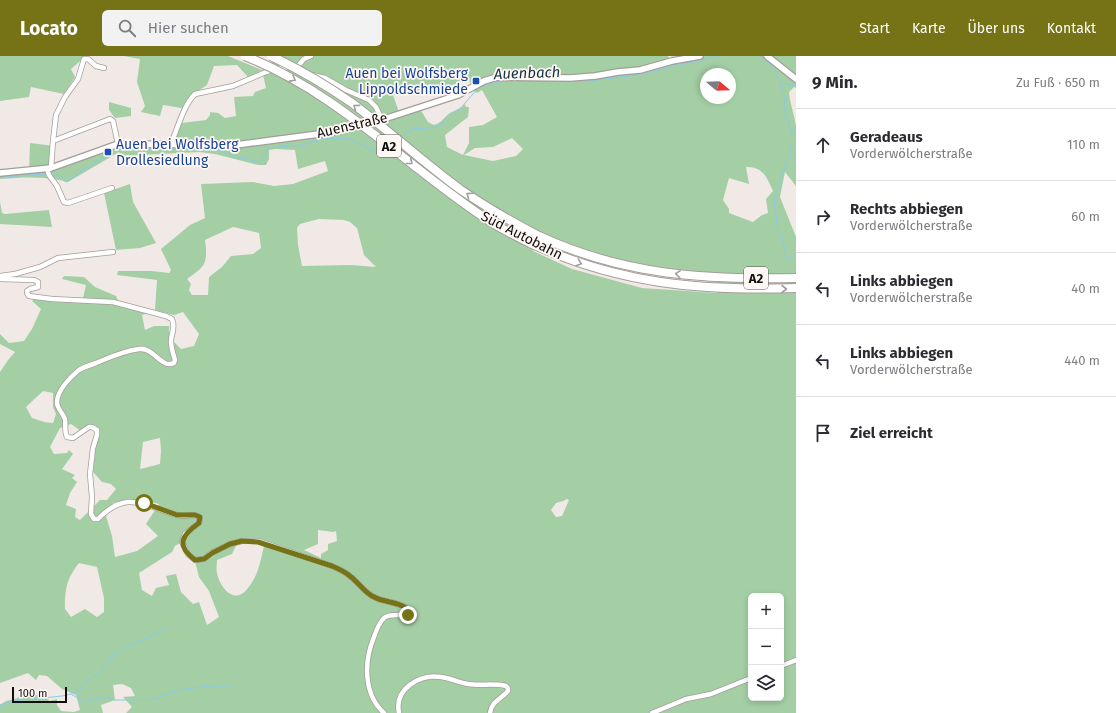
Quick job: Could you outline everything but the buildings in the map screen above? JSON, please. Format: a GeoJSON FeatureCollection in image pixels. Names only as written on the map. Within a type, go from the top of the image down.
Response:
{"type":"FeatureCollection","features":[{"type":"Feature","properties":{"kind":"highway","name":"Süd Autobahn"},"geometry":{"type":"LineString","coordinates":[[245,56],[280,72],[321,95],[365,126],[458,199],[488,220],[530,243],[570,260],[621,275],[672,284],[717,288],[796,288]]}},
{"type":"Feature","properties":{"kind":"highway","name":"Süd Autobahn"},"geometry":{"type":"LineString","coordinates":[[271,56],[297,69],[371,118],[461,189],[494,212],[539,236],[575,251],[622,265],[672,274],[717,278],[796,278]]}},
{"type":"Feature","properties":{"kind":"street"},"geometry":{"type":"LineString","coordinates":[[171,144],[188,104],[195,94],[233,86],[278,68],[298,66],[304,59],[311,56]]}},
{"type":"Feature","properties":{"kind":"street","name":"Auenstraße"},"geometry":{"type":"LineString","coordinates":[[0,173],[49,171],[118,144],[236,145],[334,132],[382,120],[458,95],[484,81],[497,77],[570,78],[595,76],[640,70],[672,61],[700,56]]}},
{"type":"Feature","properties":{"kind":"street"},"geometry":{"type":"LineString","coordinates":[[766,56],[796,79]]}},
{"type":"Feature","properties":{"kind":"street"},"geometry":{"type":"LineString","coordinates":[[104,68],[96,66],[88,59],[82,61],[78,79],[65,97],[56,115],[49,171],[64,202],[68,203],[112,188]]}},
{"type":"Feature","properties":{"kind":"street"},"geometry":{"type":"LineString","coordinates":[[298,66],[301,71],[305,73],[325,78],[368,100],[376,107],[382,120]]}},
{"type":"Feature","properties":{"kind":"street"},"geometry":{"type":"LineString","coordinates":[[53,141],[110,119],[113,121],[118,144]]}},
{"type":"Feature","properties":{"kind":"street"},"geometry":{"type":"LineString","coordinates":[[0,277],[40,267],[58,258],[113,252]]}},
{"type":"Feature","properties":{"kind":"street"},"geometry":{"type":"LineString","coordinates":[[0,277],[36,281],[39,284],[38,287],[27,291],[27,295],[31,297],[113,302],[166,316],[172,319],[174,328],[171,341],[171,351],[175,360],[174,363],[170,365],[165,364],[146,349],[120,352],[79,370],[67,382],[60,393],[57,401],[58,407],[65,419],[65,432],[67,437],[73,438],[89,427],[97,430],[90,474],[92,497],[91,514],[94,519],[98,519],[108,509],[122,502],[144,503],[177,515],[198,516],[200,520],[199,523],[185,534],[182,542],[185,550],[195,560],[204,559],[230,544],[242,541],[258,542],[332,566],[350,575],[367,593],[374,597],[406,608],[410,611],[408,615],[385,617],[376,630],[369,649],[367,663],[368,685],[374,702],[384,713]]}},
{"type":"Feature","properties":{"kind":"street"},"geometry":{"type":"LineString","coordinates":[[784,665],[796,660]]}},
{"type":"Feature","properties":{"kind":"street"},"geometry":{"type":"LineString","coordinates":[[399,713],[398,699],[404,689],[412,683],[427,678],[440,677],[470,685],[506,686],[508,691],[494,703],[490,713]]}},
{"type":"Feature","properties":{"kind":"street"},"geometry":{"type":"LineString","coordinates":[[652,713],[686,699],[711,694],[748,679]]}},
{"type":"Feature","properties":{"kind":"green space"},"geometry":{"type":"Polygon","coordinates":[[[0,56],[86,56],[71,69],[75,77],[64,94],[31,87],[29,97],[0,101],[0,56]]]}},
{"type":"Feature","properties":{"kind":"green space"},"geometry":{"type":"Polygon","coordinates":[[[124,56],[228,56],[262,70],[248,77],[237,65],[214,66],[207,85],[192,95],[187,109],[163,105],[160,116],[141,112],[145,106],[137,82],[140,59],[124,56]]]}},
{"type":"Feature","properties":{"kind":"green space"},"geometry":{"type":"Polygon","coordinates":[[[281,56],[668,56],[671,64],[698,56],[796,56],[796,88],[794,87],[789,92],[796,126],[796,186],[785,172],[780,197],[796,237],[796,713],[126,713],[132,707],[123,697],[135,696],[131,688],[122,684],[113,685],[115,700],[101,705],[103,713],[0,713],[0,705],[6,701],[18,698],[21,693],[37,695],[40,690],[44,690],[49,701],[57,699],[57,705],[61,711],[74,712],[80,710],[76,695],[62,689],[47,676],[39,675],[36,680],[28,673],[0,683],[0,372],[15,352],[0,344],[0,334],[9,343],[24,341],[32,329],[41,309],[32,301],[34,299],[52,301],[83,298],[86,285],[62,279],[64,276],[84,277],[95,287],[116,296],[119,302],[153,311],[142,315],[145,330],[154,326],[169,326],[169,333],[176,332],[173,341],[181,349],[194,346],[199,334],[183,312],[174,315],[155,310],[157,280],[117,275],[118,271],[152,271],[169,273],[171,270],[161,249],[190,225],[205,218],[201,184],[253,182],[274,186],[293,184],[328,171],[325,161],[298,169],[295,150],[275,149],[269,150],[269,159],[266,165],[258,165],[215,154],[199,152],[121,156],[119,152],[68,182],[35,178],[0,179],[0,176],[29,173],[30,143],[54,146],[54,169],[118,147],[173,146],[181,123],[206,120],[210,115],[210,112],[218,113],[225,118],[236,116],[234,97],[253,96],[255,92],[266,88],[262,70],[281,56]],[[469,79],[441,89],[393,95],[400,115],[420,109],[428,122],[434,125],[465,104],[466,107],[469,107],[468,117],[445,135],[447,147],[463,155],[469,143],[469,127],[483,125],[497,117],[482,90],[477,93],[473,90],[469,79]],[[512,138],[493,147],[475,148],[464,155],[493,161],[516,156],[523,149],[512,138]],[[746,167],[749,184],[729,178],[723,200],[729,209],[729,213],[753,222],[762,215],[768,213],[766,199],[773,191],[764,174],[757,168],[746,167]],[[319,219],[300,224],[297,228],[298,245],[302,266],[351,265],[376,267],[364,255],[357,228],[350,222],[344,220],[319,219]],[[233,227],[205,240],[206,259],[202,267],[187,279],[191,284],[189,290],[192,295],[208,295],[209,277],[222,267],[231,256],[253,254],[261,248],[259,233],[233,227]],[[541,232],[533,251],[572,269],[642,288],[717,293],[717,273],[649,265],[605,256],[583,250],[541,232]],[[43,391],[26,407],[32,418],[53,423],[56,414],[53,407],[53,393],[43,391]],[[71,424],[60,428],[50,447],[54,454],[67,453],[69,450],[73,454],[62,469],[75,475],[72,478],[77,482],[70,493],[66,505],[76,509],[75,517],[80,520],[100,500],[107,500],[116,489],[111,484],[102,482],[93,472],[94,450],[100,430],[95,425],[88,426],[81,431],[71,424]],[[160,438],[143,442],[140,469],[160,464],[160,438]],[[127,499],[113,503],[106,516],[112,536],[115,557],[137,551],[158,536],[146,524],[159,504],[127,499]],[[567,499],[556,503],[551,510],[556,517],[562,516],[569,500],[567,499]],[[318,530],[318,544],[304,550],[321,558],[321,554],[328,550],[328,544],[337,541],[336,531],[318,530]],[[254,538],[239,539],[232,554],[217,560],[217,571],[221,584],[225,589],[233,595],[238,595],[243,593],[248,588],[255,578],[265,542],[254,538]],[[185,540],[175,546],[172,552],[139,573],[142,590],[152,596],[156,588],[169,585],[166,576],[176,574],[181,592],[193,604],[199,602],[207,625],[219,617],[209,591],[199,577],[194,557],[185,546],[185,540]],[[79,563],[71,575],[66,590],[65,609],[71,617],[85,609],[97,617],[104,612],[104,598],[97,567],[79,563]]]}},
{"type":"Feature","properties":{"kind":"green space"},"geometry":{"type":"Polygon","coordinates":[[[109,102],[131,108],[131,116],[115,118],[109,110],[109,102]]]}},
{"type":"Feature","properties":{"kind":"green space"},"geometry":{"type":"Polygon","coordinates":[[[130,184],[133,202],[156,243],[140,248],[116,250],[104,193],[130,184]]]}},
{"type":"Feature","properties":{"kind":"green space"},"geometry":{"type":"Polygon","coordinates":[[[0,202],[2,213],[5,214],[49,210],[52,227],[0,224],[0,202]]]}},
{"type":"Feature","properties":{"kind":"waterway","name":"Auenbach"},"geometry":{"type":"LineString","coordinates":[[400,137],[414,129],[438,127],[450,114],[460,109],[478,88],[488,84],[506,81],[588,81],[637,75],[718,56]]}},
{"type":"Feature","properties":{"kind":"waterway","name":"Auenbach"},"geometry":{"type":"LineString","coordinates":[[760,56],[767,60],[781,83],[796,85]]}},
{"type":"Feature","properties":{"kind":"waterway"},"geometry":{"type":"LineString","coordinates":[[781,83],[784,91]]}},
{"type":"Feature","properties":{"kind":"waterway"},"geometry":{"type":"LineString","coordinates":[[784,95],[785,111],[792,139]]}},
{"type":"Feature","properties":{"kind":"waterway","name":"Auenbach"},"geometry":{"type":"LineString","coordinates":[[51,173],[54,173],[66,182],[117,148],[219,150],[236,157],[260,162],[268,148],[301,145],[326,138],[350,139],[374,151],[383,146]]}},
{"type":"Feature","properties":{"kind":"waterway"},"geometry":{"type":"LineString","coordinates":[[790,144],[790,156],[774,200],[778,231],[782,237],[786,256],[792,261]]}},
{"type":"Feature","properties":{"kind":"waterway","name":"Auenbach"},"geometry":{"type":"LineString","coordinates":[[0,177],[46,174]]}},
{"type":"Feature","properties":{"kind":"waterway"},"geometry":{"type":"LineString","coordinates":[[80,689],[85,683],[100,672],[116,653],[167,628]]}},
{"type":"Feature","properties":{"kind":"waterway"},"geometry":{"type":"LineString","coordinates":[[89,701],[105,697],[115,700],[156,699],[176,690],[211,686],[232,686]]}},
{"type":"Feature","properties":{"kind":"waterway"},"geometry":{"type":"LineString","coordinates":[[72,693],[79,691]]}},
{"type":"Feature","properties":{"kind":"waterway"},"geometry":{"type":"LineString","coordinates":[[0,705],[14,701],[71,694],[81,700],[85,700]]}},
{"type":"Feature","properties":{"kind":"place","name":"Auen bei Wolfsberg Lippoldschmiede"},"geometry":{"type":"Point","coordinates":[476,81]}},
{"type":"Feature","properties":{"kind":"place","name":"Auen bei Wolfsberg Drollesiedlung"},"geometry":{"type":"Point","coordinates":[108,152]}},
{"type":"Feature","properties":{"kind":"route"},"geometry":{"type":"LineString","coordinates":[[144,503],[177,515],[195,515],[200,517],[199,523],[185,534],[182,542],[185,550],[195,560],[204,559],[230,544],[242,541],[258,542],[332,566],[350,575],[367,593],[380,600],[402,606],[410,611],[408,615]]}}]}
